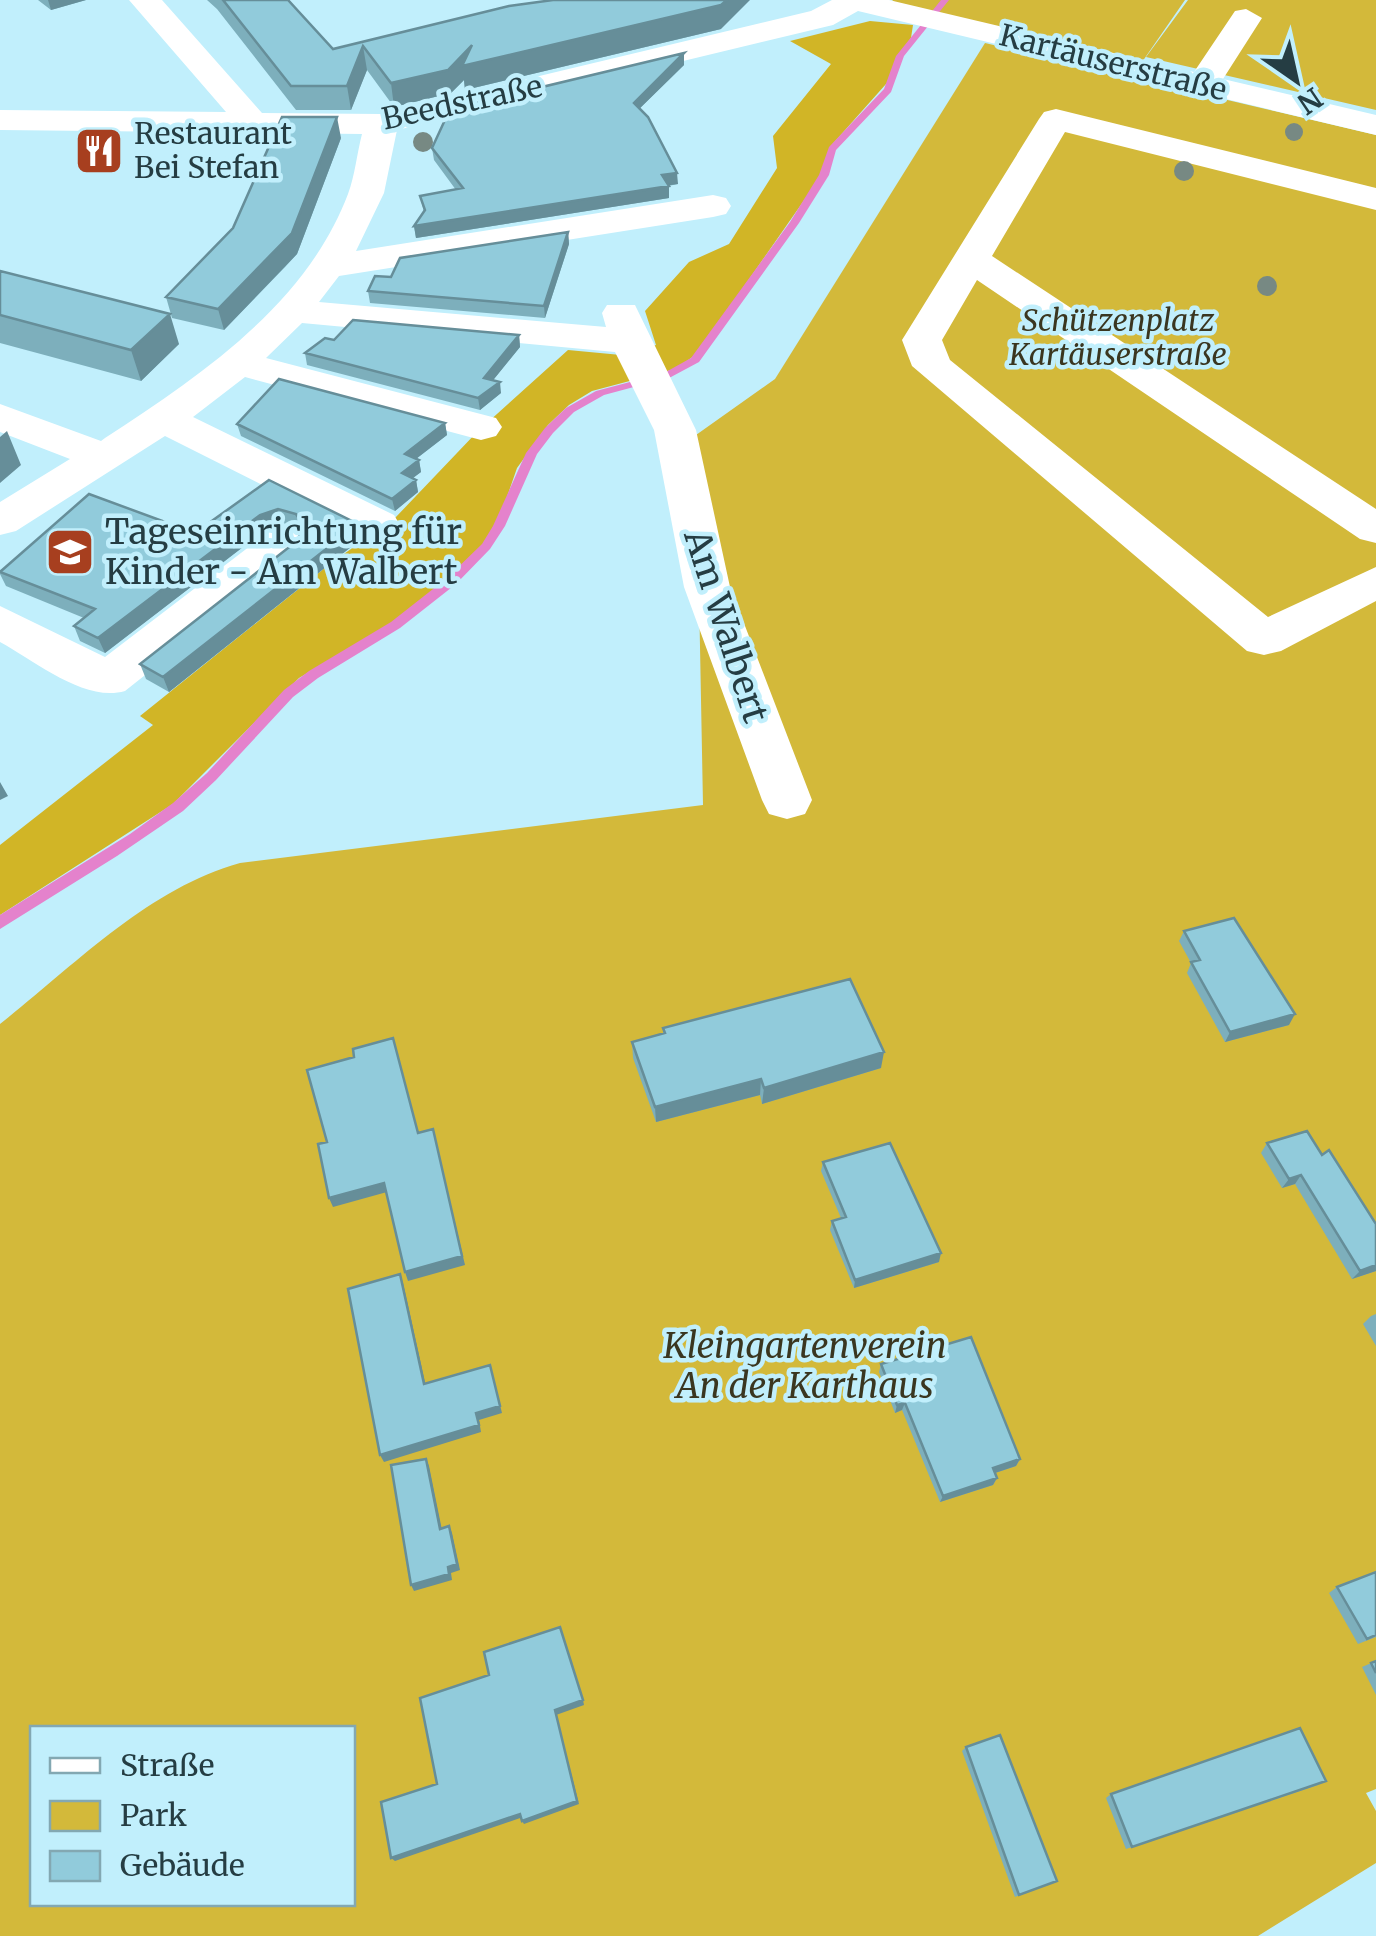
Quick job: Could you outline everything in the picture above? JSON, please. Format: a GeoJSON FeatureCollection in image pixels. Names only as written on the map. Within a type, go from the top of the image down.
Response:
{"type":"FeatureCollection","features":[{"type":"Feature","properties":{"kind":"street"},"geometry":{"type":"LineString","coordinates":[[144,0],[168,21],[250,120]]}},
{"type":"Feature","properties":{"kind":"street","name":"Beedstraße"},"geometry":{"type":"LineString","coordinates":[[0,120],[381,124],[822,18],[852,0]]}},
{"type":"Feature","properties":{"kind":"street","name":"Kartäuserstraße"},"geometry":{"type":"LineString","coordinates":[[852,0],[1376,125]]}},
{"type":"Feature","properties":{"kind":"street"},"geometry":{"type":"LineString","coordinates":[[1202,85],[1246,18]]}},
{"type":"Feature","properties":{"kind":"street"},"geometry":{"type":"LineString","coordinates":[[1094,59],[922,340],[932,366],[1264,639],[1376,582]]}},
{"type":"Feature","properties":{"kind":"street"},"geometry":{"type":"LineString","coordinates":[[1056,120],[1376,198]]}},
{"type":"Feature","properties":{"kind":"street"},"geometry":{"type":"LineString","coordinates":[[0,521],[162,418],[236,362],[293,311],[330,266],[360,218],[378,161],[381,124]]}},
{"type":"Feature","properties":{"kind":"street"},"geometry":{"type":"LineString","coordinates":[[330,266],[713,206]]}},
{"type":"Feature","properties":{"kind":"street"},"geometry":{"type":"LineString","coordinates":[[971,259],[1376,529]]}},
{"type":"Feature","properties":{"kind":"street","name":"Am Walbert"},"geometry":{"type":"LineString","coordinates":[[293,311],[629,336],[675,430],[692,529],[708,587],[787,800]]}},
{"type":"Feature","properties":{"kind":"street"},"geometry":{"type":"LineString","coordinates":[[236,362],[481,428]]}},
{"type":"Feature","properties":{"kind":"street"},"geometry":{"type":"LineString","coordinates":[[0,416],[103,457]]}},
{"type":"Feature","properties":{"kind":"street"},"geometry":{"type":"LineString","coordinates":[[162,418],[378,524]]}},
{"type":"Feature","properties":{"kind":"street"},"geometry":{"type":"LineString","coordinates":[[0,622],[50,644],[108,678],[283,543]]}},
{"type":"Feature","properties":{"kind":"green space"},"geometry":{"type":"Polygon","coordinates":[[[892,0],[1185,0],[1140,65],[899,6],[892,0]]]}},
{"type":"Feature","properties":{"kind":"green space"},"geometry":{"type":"Polygon","coordinates":[[[1188,0],[1376,0],[1376,110],[1146,57],[1188,0]]]}},
{"type":"Feature","properties":{"kind":"green space","name":"Kleingartenverein An der Karthaus"},"geometry":{"type":"Polygon","coordinates":[[[985,43],[1376,135],[1376,1789],[1366,1793],[1376,1811],[1376,1863],[1258,1936],[0,1936],[0,1024],[143,910],[206,875],[240,863],[703,805],[696,435],[775,379],[985,43]]]}},
{"type":"Feature","properties":{"kind":"shaded area"},"geometry":{"type":"Polygon","coordinates":[[[870,21],[913,25],[894,75],[830,147],[821,176],[697,354],[675,369],[592,391],[569,405],[548,425],[517,468],[501,514],[477,554],[405,615],[299,678],[173,804],[0,915],[0,845],[153,725],[140,716],[331,563],[395,518],[477,432],[568,350],[621,355],[656,345],[645,311],[689,262],[729,244],[777,168],[773,136],[831,64],[790,41],[870,21]]]}},
{"type":"Feature","properties":{"kind":"building"},"geometry":{"type":"Polygon","coordinates":[[[223,0],[288,0],[333,49],[509,6],[553,0],[727,0],[721,5],[462,66],[472,45],[448,70],[391,83],[363,46],[347,86],[291,86],[223,0]]]}},
{"type":"Feature","properties":{"kind":"building"},"geometry":{"type":"Polygon","coordinates":[[[684,53],[634,103],[648,117],[677,173],[662,175],[669,186],[414,226],[425,210],[420,196],[463,188],[432,148],[450,109],[684,53]]]}},
{"type":"Feature","properties":{"kind":"building"},"geometry":{"type":"Polygon","coordinates":[[[282,117],[337,117],[292,233],[218,309],[166,297],[233,228],[282,117]]]}},
{"type":"Feature","properties":{"kind":"building"},"geometry":{"type":"Polygon","coordinates":[[[568,232],[544,306],[368,291],[375,276],[391,277],[400,258],[568,232]]]}},
{"type":"Feature","properties":{"kind":"building"},"geometry":{"type":"Polygon","coordinates":[[[0,271],[170,314],[131,350],[0,315],[0,271]]]}},
{"type":"Feature","properties":{"kind":"building"},"geometry":{"type":"Polygon","coordinates":[[[353,320],[519,335],[484,378],[500,382],[478,398],[305,353],[325,338],[334,340],[353,320]]]}},
{"type":"Feature","properties":{"kind":"building"},"geometry":{"type":"Polygon","coordinates":[[[279,379],[445,423],[405,454],[419,460],[402,473],[416,480],[392,499],[237,424],[279,379]]]}},
{"type":"Feature","properties":{"kind":"building"},"geometry":{"type":"Polygon","coordinates":[[[269,480],[358,524],[163,677],[140,664],[297,541],[304,526],[296,514],[278,509],[260,515],[98,638],[74,626],[95,609],[0,572],[89,494],[195,533],[269,480]]]}},
{"type":"Feature","properties":{"kind":"building"},"geometry":{"type":"Polygon","coordinates":[[[1234,918],[1295,1014],[1230,1032],[1191,962],[1200,960],[1184,931],[1234,918]]]}},
{"type":"Feature","properties":{"kind":"building"},"geometry":{"type":"Polygon","coordinates":[[[850,979],[884,1052],[764,1088],[761,1079],[655,1107],[632,1042],[665,1033],[663,1028],[850,979]]]}},
{"type":"Feature","properties":{"kind":"building"},"geometry":{"type":"Polygon","coordinates":[[[393,1038],[418,1133],[433,1129],[462,1256],[405,1272],[384,1183],[329,1198],[318,1144],[327,1142],[307,1070],[354,1057],[353,1049],[393,1038]]]}},
{"type":"Feature","properties":{"kind":"building"},"geometry":{"type":"Polygon","coordinates":[[[1307,1131],[1322,1155],[1329,1150],[1376,1224],[1376,1265],[1360,1271],[1301,1175],[1289,1179],[1267,1143],[1307,1131]]]}},
{"type":"Feature","properties":{"kind":"building"},"geometry":{"type":"Polygon","coordinates":[[[890,1143],[941,1253],[855,1280],[832,1221],[846,1217],[823,1162],[890,1143]]]}},
{"type":"Feature","properties":{"kind":"building"},"geometry":{"type":"Polygon","coordinates":[[[400,1274],[424,1384],[490,1365],[500,1406],[476,1413],[479,1425],[380,1455],[348,1289],[400,1274]]]}},
{"type":"Feature","properties":{"kind":"building"},"geometry":{"type":"Polygon","coordinates":[[[971,1337],[1020,1459],[993,1468],[997,1478],[943,1496],[905,1403],[897,1405],[881,1364],[971,1337]]]}},
{"type":"Feature","properties":{"kind":"building"},"geometry":{"type":"Polygon","coordinates":[[[426,1459],[440,1529],[449,1526],[457,1564],[448,1567],[449,1574],[411,1585],[391,1465],[426,1459]]]}},
{"type":"Feature","properties":{"kind":"building"},"geometry":{"type":"Polygon","coordinates":[[[1376,1572],[1376,1635],[1367,1639],[1337,1587],[1376,1572]]]}},
{"type":"Feature","properties":{"kind":"building"},"geometry":{"type":"Polygon","coordinates":[[[560,1627],[583,1700],[555,1710],[577,1801],[522,1821],[520,1814],[391,1858],[381,1802],[437,1784],[420,1698],[489,1675],[484,1652],[560,1627]]]}},
{"type":"Feature","properties":{"kind":"building"},"geometry":{"type":"Polygon","coordinates":[[[1300,1728],[1326,1781],[1132,1847],[1111,1794],[1300,1728]]]}},
{"type":"Feature","properties":{"kind":"building"},"geometry":{"type":"Polygon","coordinates":[[[1000,1735],[1057,1881],[1019,1895],[966,1747],[1000,1735]]]}},
{"type":"Feature","properties":{"kind":"waterway"},"geometry":{"type":"LineString","coordinates":[[0,923],[178,807],[288,693],[395,625],[452,581],[486,547],[532,453],[570,410],[600,393],[667,375],[695,360],[794,223],[824,175],[832,149],[888,90],[900,56],[945,0]]}},
{"type":"Feature","properties":{"kind":"place","name":"Restaurant Bei Stefan"},"geometry":{"type":"Point","coordinates":[99,151]}},
{"type":"Feature","properties":{"kind":"place","name":"Tageseinrichtung für Kinder - Am Walbert"},"geometry":{"type":"Point","coordinates":[70,552]}},
{"type":"Feature","properties":{"kind":"park label","name":"Schützenplatz Kartäuserstraße"},"geometry":{"type":"Point","coordinates":[1118,338]}}]}
